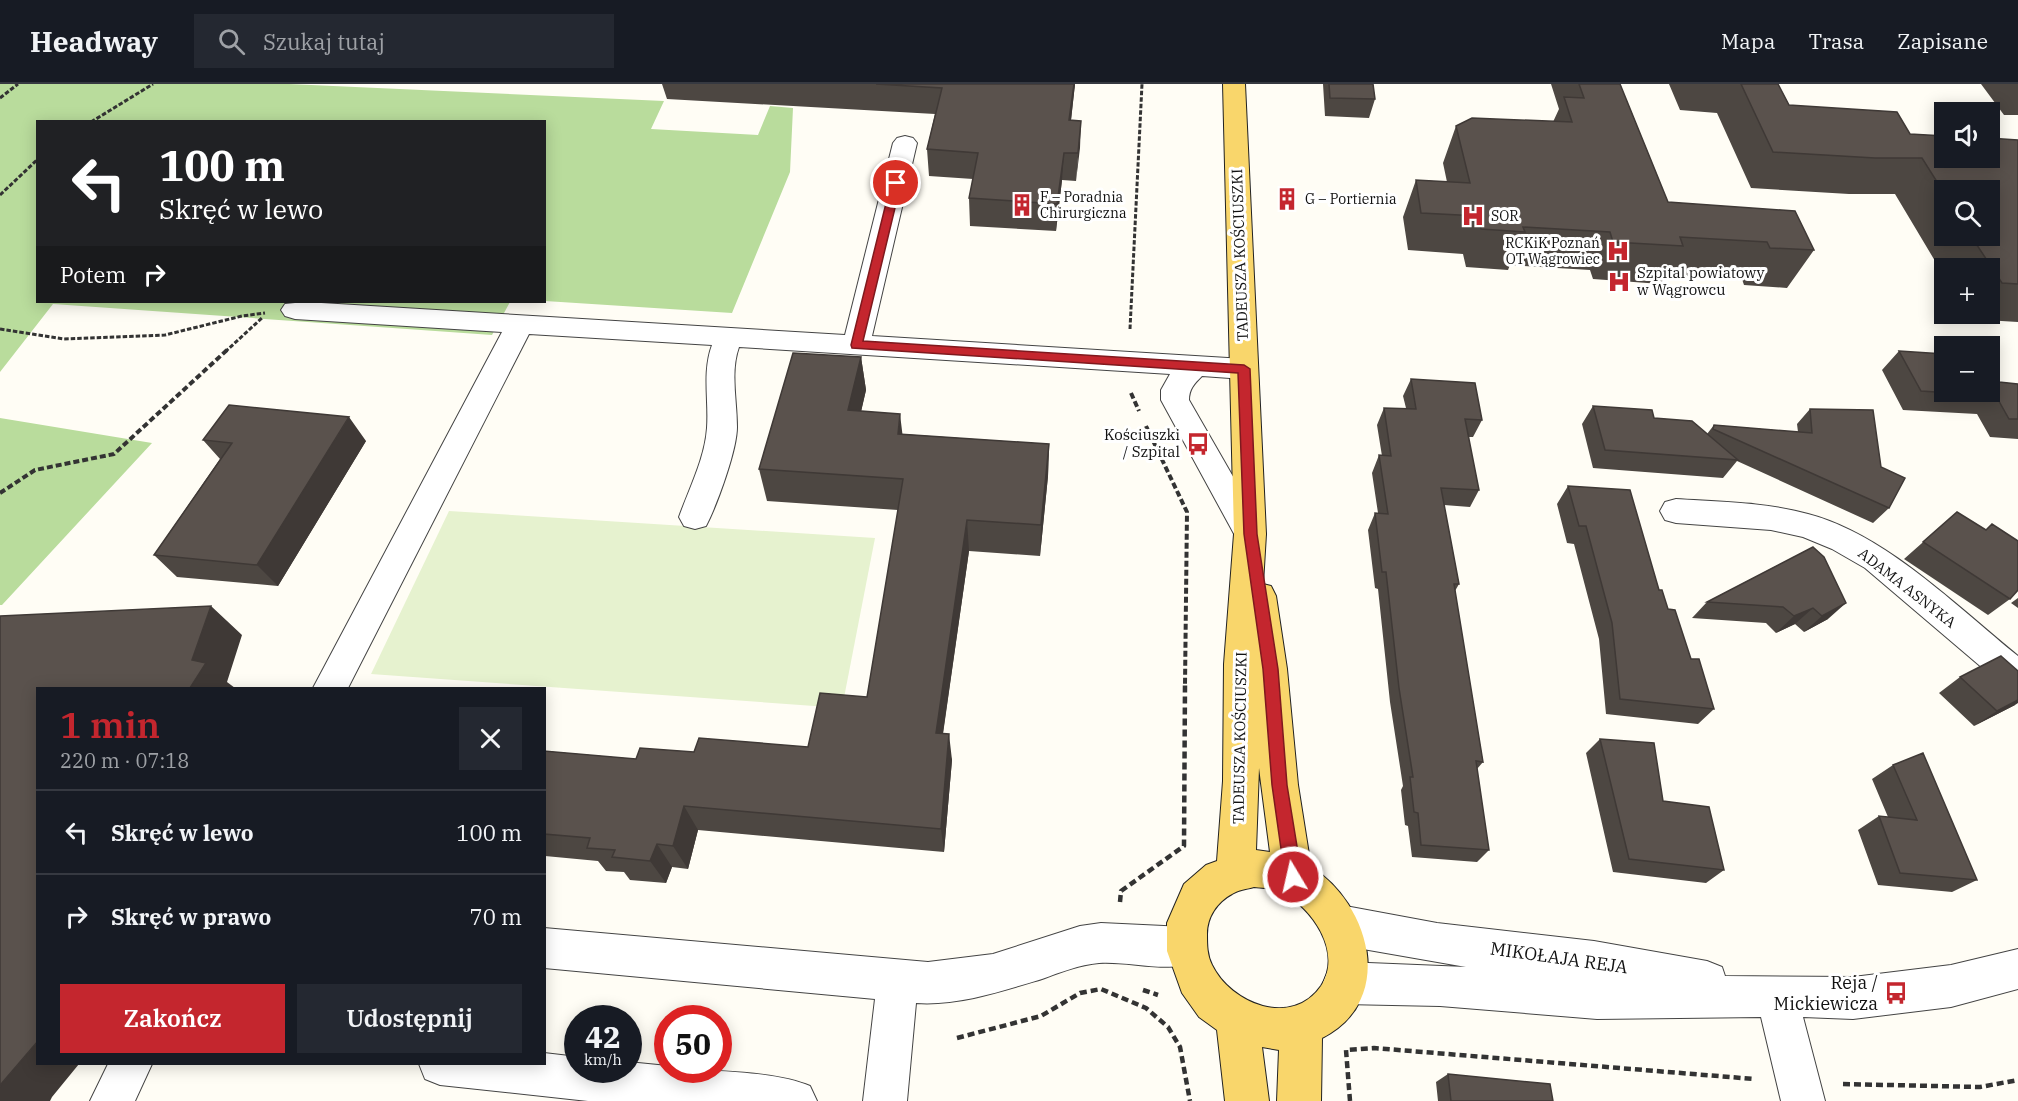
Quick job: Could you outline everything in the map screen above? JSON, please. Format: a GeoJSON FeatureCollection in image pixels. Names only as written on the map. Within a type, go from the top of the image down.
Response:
{"type":"FeatureCollection","features":[{"type":"Feature","properties":{"kind":"main road","name":"TADEUSZA KOŚCIUSZKI"},"geometry":{"type":"LineString","coordinates":[[1234,84],[1250,534],[1241,664],[1241,781],[1236,871]]}},
{"type":"Feature","properties":{"kind":"main road","name":"TADEUSZA KOŚCIUSZKI"},"geometry":{"type":"LineString","coordinates":[[1250,534],[1270,669],[1279,785],[1293,877]]}},
{"type":"Feature","properties":{"kind":"main road"},"geometry":{"type":"LineString","coordinates":[[1264,869],[1293,877],[1312,889],[1329,905],[1340,925],[1346,944],[1348,964],[1344,983],[1335,1002],[1320,1017],[1300,1026],[1280,1029],[1258,1028],[1237,1020],[1217,1006],[1201,989],[1191,969],[1185,947],[1186,927],[1192,907],[1203,891],[1218,879],[1236,871],[1264,869]]}},
{"type":"Feature","properties":{"kind":"main road"},"geometry":{"type":"LineString","coordinates":[[1237,1020],[1247,1101]]}},
{"type":"Feature","properties":{"kind":"main road"},"geometry":{"type":"LineString","coordinates":[[1299,1101],[1300,1026]]}},
{"type":"Feature","properties":{"kind":"street"},"geometry":{"type":"LineString","coordinates":[[856,345],[905,143]]}},
{"type":"Feature","properties":{"kind":"street"},"geometry":{"type":"LineString","coordinates":[[295,310],[1244,369]]}},
{"type":"Feature","properties":{"kind":"street"},"geometry":{"type":"LineString","coordinates":[[331,687],[521,323]]}},
{"type":"Feature","properties":{"kind":"street"},"geometry":{"type":"LineString","coordinates":[[695,517],[714,462],[722,430],[720,361],[729,336]]}},
{"type":"Feature","properties":{"kind":"street"},"geometry":{"type":"LineString","coordinates":[[1194,367],[1178,384],[1174,393],[1175,400],[1250,534]]}},
{"type":"Feature","properties":{"kind":"street","name":"ADAMA ASNYKA"},"geometry":{"type":"LineString","coordinates":[[1676,511],[1771,518],[1808,526],[1843,540],[1876,560],[2018,677]]}},
{"type":"Feature","properties":{"kind":"street","name":"MIKOŁAJA REJA"},"geometry":{"type":"LineString","coordinates":[[1340,925],[1437,943],[1594,961],[1777,996]]}},
{"type":"Feature","properties":{"kind":"street"},"geometry":{"type":"LineString","coordinates":[[546,948],[928,983],[993,974],[1080,946],[1101,943],[1185,947]]}},
{"type":"Feature","properties":{"kind":"street","name":"MIKOŁAJA REJA"},"geometry":{"type":"LineString","coordinates":[[1344,983],[1440,985],[1597,998],[1777,996],[1853,998],[1951,986],[2018,969]]}},
{"type":"Feature","properties":{"kind":"street"},"geometry":{"type":"LineString","coordinates":[[885,1101],[898,980]]}},
{"type":"Feature","properties":{"kind":"street"},"geometry":{"type":"LineString","coordinates":[[1777,996],[1801,1092]]}},
{"type":"Feature","properties":{"kind":"street"},"geometry":{"type":"LineString","coordinates":[[112,1101],[130,1065]]}},
{"type":"Feature","properties":{"kind":"street"},"geometry":{"type":"LineString","coordinates":[[450,1065],[795,1101]]}},
{"type":"Feature","properties":{"kind":"path"},"geometry":{"type":"LineString","coordinates":[[0,98],[18,84]]}},
{"type":"Feature","properties":{"kind":"path"},"geometry":{"type":"LineString","coordinates":[[94,120],[153,84]]}},
{"type":"Feature","properties":{"kind":"path"},"geometry":{"type":"LineString","coordinates":[[1142,84],[1127,384],[1187,512],[1184,846],[1121,891],[1121,944],[1123,984],[1158,995],[1165,1000]]}},
{"type":"Feature","properties":{"kind":"path"},"geometry":{"type":"LineString","coordinates":[[0,195],[36,161]]}},
{"type":"Feature","properties":{"kind":"path"},"geometry":{"type":"LineString","coordinates":[[0,329],[64,339],[165,335],[242,316],[268,313],[114,454],[35,471],[0,493]]}},
{"type":"Feature","properties":{"kind":"path"},"geometry":{"type":"LineString","coordinates":[[957,1038],[1041,1016],[1080,993],[1101,989],[1118,999],[1146,1008],[1168,1027],[1180,1047],[1190,1101]]}},
{"type":"Feature","properties":{"kind":"path"},"geometry":{"type":"LineString","coordinates":[[1350,1101],[1346,1050],[1374,1048],[1801,1092],[1980,1088],[2018,1080]]}},
{"type":"Feature","properties":{"kind":"green space"},"geometry":{"type":"Polygon","coordinates":[[[0,84],[289,84],[664,101],[651,129],[758,135],[770,106],[793,108],[790,172],[732,313],[546,301],[546,120],[36,120],[36,303],[509,303],[492,335],[53,304],[0,372],[0,84]]]}},
{"type":"Feature","properties":{"kind":"green space"},"geometry":{"type":"Polygon","coordinates":[[[0,418],[152,443],[2,605],[0,605],[0,418]]]}},
{"type":"Feature","properties":{"kind":"green space"},"geometry":{"type":"Polygon","coordinates":[[[449,511],[875,538],[842,708],[371,674],[449,511]]]}},
{"type":"Feature","properties":{"kind":"building"},"geometry":{"type":"Polygon","coordinates":[[[876,84],[1074,84],[1069,120],[1081,121],[1078,153],[1064,153],[1057,204],[969,198],[978,153],[927,149],[942,88],[876,84]]]}},
{"type":"Feature","properties":{"kind":"building"},"geometry":{"type":"Polygon","coordinates":[[[1329,84],[1373,84],[1375,99],[1330,98],[1329,84]]]}},
{"type":"Feature","properties":{"kind":"building"},"geometry":{"type":"Polygon","coordinates":[[[1579,84],[1620,84],[1668,202],[1795,211],[1814,250],[1770,248],[1767,242],[1680,237],[1683,246],[1613,242],[1610,232],[1523,227],[1525,232],[1481,229],[1478,216],[1421,213],[1416,180],[1470,183],[1456,126],[1472,118],[1572,122],[1564,97],[1584,98],[1579,84]]]}},
{"type":"Feature","properties":{"kind":"building"},"geometry":{"type":"Polygon","coordinates":[[[1741,84],[1778,84],[1789,105],[1897,112],[1910,134],[1934,135],[1934,168],[2000,168],[2000,139],[2018,140],[2018,284],[2002,283],[2000,258],[1986,258],[1978,246],[2000,246],[2000,180],[1936,180],[1922,158],[1875,158],[1773,152],[1741,84]]]}},
{"type":"Feature","properties":{"kind":"building"},"geometry":{"type":"Polygon","coordinates":[[[1899,351],[1934,353],[1934,392],[1921,391],[1899,351]]]}},
{"type":"Feature","properties":{"kind":"building"},"geometry":{"type":"Polygon","coordinates":[[[793,353],[861,357],[848,410],[900,414],[898,434],[1049,444],[1041,525],[967,520],[936,733],[949,734],[941,829],[684,806],[673,846],[657,844],[650,861],[612,857],[615,850],[587,848],[590,838],[546,834],[546,751],[636,759],[640,748],[694,752],[699,738],[808,747],[820,693],[867,697],[903,479],[759,469],[793,353]]]}},
{"type":"Feature","properties":{"kind":"building"},"geometry":{"type":"Polygon","coordinates":[[[1411,379],[1475,383],[1482,420],[1465,419],[1479,490],[1441,488],[1459,584],[1454,584],[1483,762],[1476,761],[1489,850],[1421,845],[1418,813],[1414,812],[1410,777],[1413,777],[1399,688],[1386,572],[1382,572],[1375,513],[1388,514],[1379,455],[1391,456],[1384,408],[1416,409],[1411,379]]]}},
{"type":"Feature","properties":{"kind":"building"},"geometry":{"type":"Polygon","coordinates":[[[2000,382],[2018,384],[2018,419],[2009,419],[1999,402],[2000,382]]]}},
{"type":"Feature","properties":{"kind":"building"},"geometry":{"type":"Polygon","coordinates":[[[229,405],[349,417],[257,565],[154,555],[232,443],[203,440],[229,405]]]}},
{"type":"Feature","properties":{"kind":"building"},"geometry":{"type":"Polygon","coordinates":[[[1593,406],[1652,410],[1654,418],[1692,421],[1738,460],[1605,450],[1593,406]]]}},
{"type":"Feature","properties":{"kind":"building"},"geometry":{"type":"Polygon","coordinates":[[[1810,409],[1873,410],[1881,467],[1905,478],[1889,508],[1713,429],[1714,425],[1812,433],[1810,409]]]}},
{"type":"Feature","properties":{"kind":"building"},"geometry":{"type":"Polygon","coordinates":[[[1568,486],[1630,490],[1659,590],[1662,590],[1668,609],[1675,610],[1691,659],[1699,659],[1714,709],[1620,699],[1612,623],[1586,526],[1579,526],[1568,486]]]}},
{"type":"Feature","properties":{"kind":"building"},"geometry":{"type":"Polygon","coordinates":[[[1957,512],[1986,530],[1992,524],[2018,541],[2018,590],[2010,599],[1923,542],[1957,512]]]}},
{"type":"Feature","properties":{"kind":"building"},"geometry":{"type":"Polygon","coordinates":[[[1813,547],[1824,557],[1846,603],[1822,616],[1813,608],[1794,616],[1783,607],[1707,602],[1813,547]]]}},
{"type":"Feature","properties":{"kind":"building"},"geometry":{"type":"Polygon","coordinates":[[[211,606],[192,660],[206,663],[191,687],[36,687],[36,1043],[0,1087],[0,616],[211,606]]]}},
{"type":"Feature","properties":{"kind":"building"},"geometry":{"type":"Polygon","coordinates":[[[2001,656],[2018,671],[2018,700],[1997,711],[1960,677],[2001,656]]]}},
{"type":"Feature","properties":{"kind":"building"},"geometry":{"type":"Polygon","coordinates":[[[1600,739],[1654,743],[1663,801],[1709,807],[1724,870],[1629,859],[1600,739]]]}},
{"type":"Feature","properties":{"kind":"building"},"geometry":{"type":"Polygon","coordinates":[[[1923,753],[1977,880],[1900,873],[1879,816],[1917,820],[1893,765],[1923,753]]]}},
{"type":"Feature","properties":{"kind":"building"},"geometry":{"type":"Polygon","coordinates":[[[1448,1074],[1550,1084],[1553,1101],[1451,1101],[1448,1074]]]}},
{"type":"Feature","properties":{"kind":"place","name":"G – Portiernia"},"geometry":{"type":"Point","coordinates":[1287,199]}},
{"type":"Feature","properties":{"kind":"place","name":"F – Poradnia Chirurgiczna"},"geometry":{"type":"Point","coordinates":[1022,205]}},
{"type":"Feature","properties":{"kind":"place","name":"SOR"},"geometry":{"type":"Point","coordinates":[1473,216]}},
{"type":"Feature","properties":{"kind":"place","name":"RCKiK Poznań OT Wągrowiec"},"geometry":{"type":"Point","coordinates":[1618,251]}},
{"type":"Feature","properties":{"kind":"place","name":"Szpital powiatowy w Wągrowcu"},"geometry":{"type":"Point","coordinates":[1619,282]}},
{"type":"Feature","properties":{"kind":"place","name":"Kościuszki / Szpital"},"geometry":{"type":"Point","coordinates":[1198,444]}},
{"type":"Feature","properties":{"kind":"place","name":"Reja / Mickiewicza"},"geometry":{"type":"Point","coordinates":[1896,993]}},
{"type":"Feature","properties":{"kind":"route"},"geometry":{"type":"LineString","coordinates":[[896,183],[856,345],[1244,369],[1250,534],[1270,669],[1279,785],[1293,877]]}}]}
